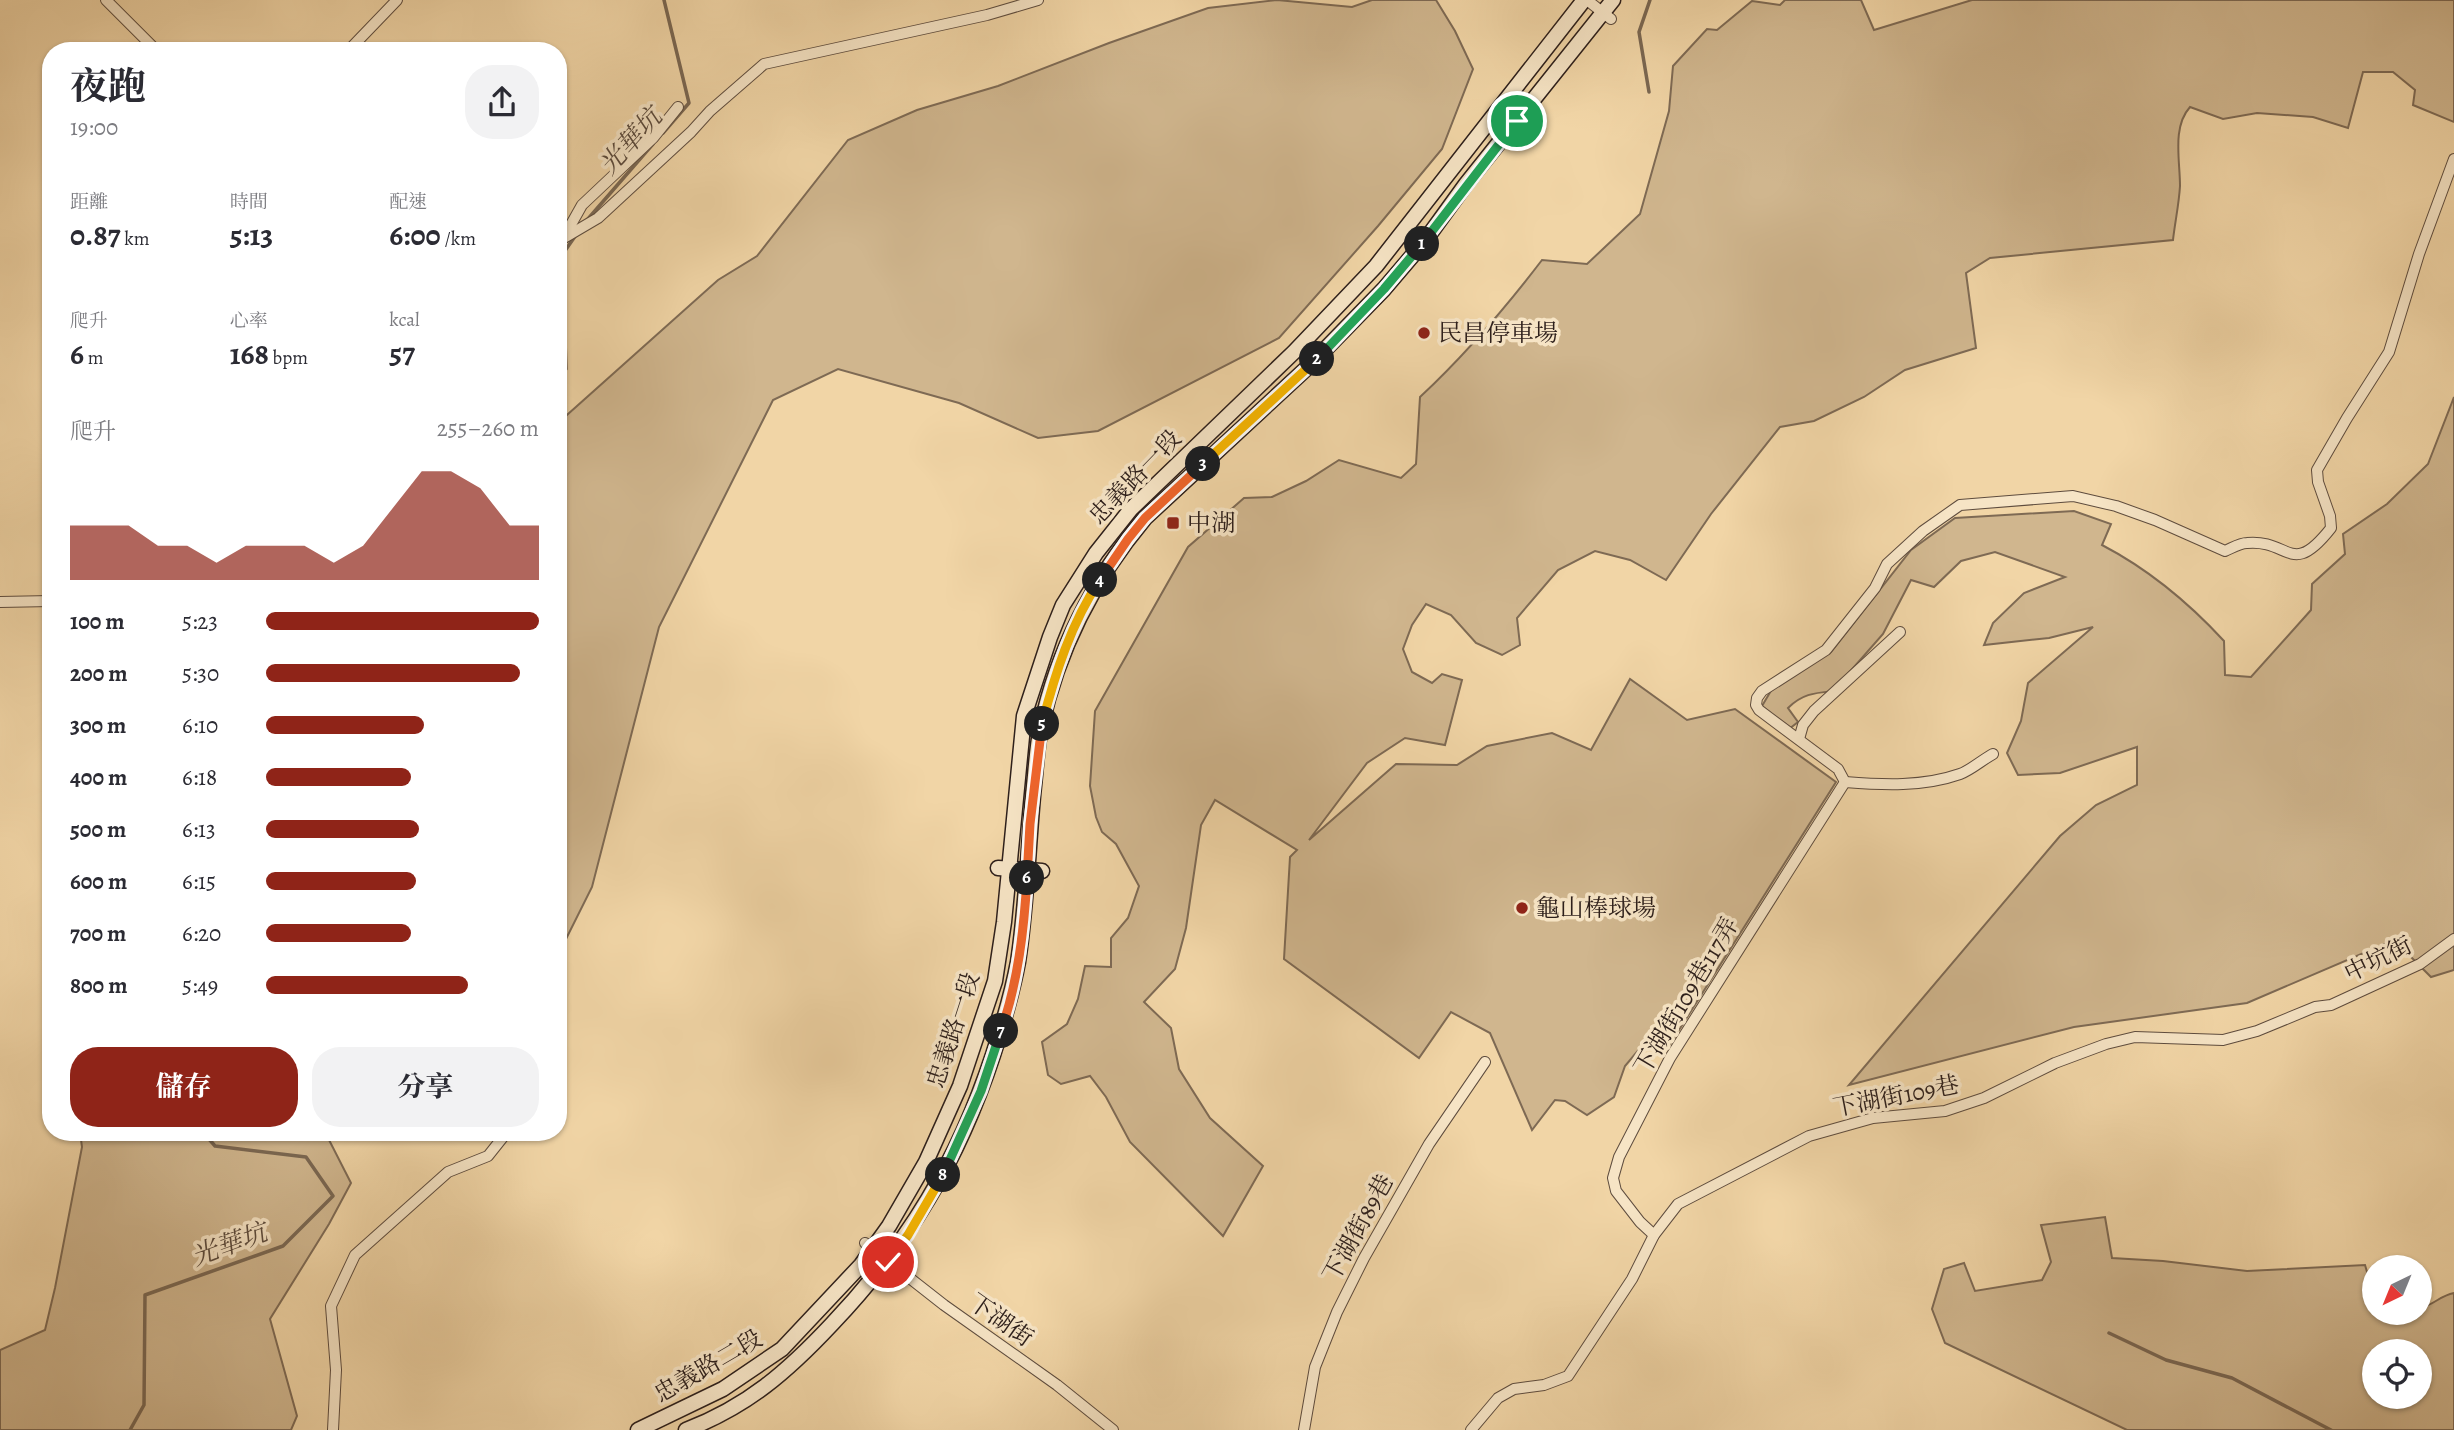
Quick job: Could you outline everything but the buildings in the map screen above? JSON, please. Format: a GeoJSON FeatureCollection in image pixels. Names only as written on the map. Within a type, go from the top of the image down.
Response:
{"type":"FeatureCollection","features":[{"type":"Feature","properties":{"kind":"main road","name":"忠義路一段"},"geometry":{"type":"LineString","coordinates":[[869,1247],[926,1162],[956,1097],[979,1036],[1001,952],[1004,868],[1024,716],[1049,637],[1063,605],[1096,553],[1131,509],[1290,349],[1345,301],[1389,251],[1586,0]]}},
{"type":"Feature","properties":{"kind":"main road","name":"忠義路一段"},"geometry":{"type":"LineString","coordinates":[[796,1362],[862,1294],[888,1262],[933,1194],[981,1091],[1009,1005],[1035,870],[1041,729],[1058,668],[1078,616],[1120,550],[1145,518],[1312,371],[1371,304],[1606,15],[1613,0]]}},
{"type":"Feature","properties":{"kind":"main road"},"geometry":{"type":"LineString","coordinates":[[1290,349],[1312,371]]}},
{"type":"Feature","properties":{"kind":"main road"},"geometry":{"type":"LineString","coordinates":[[1004,868],[1035,870]]}},
{"type":"Feature","properties":{"kind":"main road","name":"忠義路二段"},"geometry":{"type":"LineString","coordinates":[[638,1430],[723,1389],[782,1349],[848,1281],[869,1247]]}},
{"type":"Feature","properties":{"kind":"main road","name":"忠義路二段"},"geometry":{"type":"LineString","coordinates":[[686,1430],[725,1413],[796,1362]]}},
{"type":"Feature","properties":{"kind":"street"},"geometry":{"type":"LineString","coordinates":[[106,0],[147,42]]}},
{"type":"Feature","properties":{"kind":"street"},"geometry":{"type":"LineString","coordinates":[[357,42],[397,0]]}},
{"type":"Feature","properties":{"kind":"street"},"geometry":{"type":"LineString","coordinates":[[567,236],[598,218],[710,111],[764,64],[987,15],[1038,0]]}},
{"type":"Feature","properties":{"kind":"street"},"geometry":{"type":"LineString","coordinates":[[1586,0],[1606,15]]}},
{"type":"Feature","properties":{"kind":"street"},"geometry":{"type":"LineString","coordinates":[[567,229],[582,205],[653,138],[678,107]]}},
{"type":"Feature","properties":{"kind":"street"},"geometry":{"type":"LineString","coordinates":[[1993,754],[1962,774],[1919,783],[1845,782],[1838,769],[1759,709],[1756,705],[1757,698],[1770,685],[1826,650],[1875,588],[1887,564],[1923,531],[1960,505],[2073,496],[2116,506],[2225,551],[2246,542],[2298,555],[2311,550],[2331,528],[2317,470],[2389,352],[2418,254],[2454,159]]}},
{"type":"Feature","properties":{"kind":"street"},"geometry":{"type":"LineString","coordinates":[[0,601],[42,601]]}},
{"type":"Feature","properties":{"kind":"street"},"geometry":{"type":"LineString","coordinates":[[1800,738],[1802,725],[1814,711],[1900,632]]}},
{"type":"Feature","properties":{"kind":"street","name":"下湖街109巷117弄"},"geometry":{"type":"LineString","coordinates":[[1654,1235],[1616,1191],[1613,1178],[1619,1157],[1670,1058],[1845,782]]}},
{"type":"Feature","properties":{"kind":"street","name":"中坑街"},"geometry":{"type":"LineString","coordinates":[[2315,1007],[2331,1005],[2420,964],[2454,939]]}},
{"type":"Feature","properties":{"kind":"street","name":"下湖街109巷"},"geometry":{"type":"LineString","coordinates":[[1471,1430],[1498,1398],[1514,1389],[1544,1385],[1568,1376],[1632,1279],[1654,1235],[1678,1204],[1809,1136],[1873,1118],[1945,1111],[1984,1098],[2055,1063],[2106,1044],[2135,1037],[2223,1040],[2257,1031],[2315,1007]]}},
{"type":"Feature","properties":{"kind":"street","name":"下湖街89巷"},"geometry":{"type":"LineString","coordinates":[[1304,1430],[1315,1367],[1336,1312],[1429,1144],[1485,1062]]}},
{"type":"Feature","properties":{"kind":"street"},"geometry":{"type":"LineString","coordinates":[[333,1430],[336,1370],[331,1306],[355,1255],[448,1172],[488,1156],[500,1141]]}},
{"type":"Feature","properties":{"kind":"street","name":"下湖街"},"geometry":{"type":"LineString","coordinates":[[869,1247],[1058,1385],[1113,1430]]}},
{"type":"Feature","properties":{"kind":"street"},"geometry":{"type":"LineString","coordinates":[[707,1430],[725,1413]]}},
{"type":"Feature","properties":{"kind":"shaded area"},"geometry":{"type":"Polygon","coordinates":[[[1277,0],[1352,7],[1372,0],[1436,0],[1473,69],[1442,149],[1279,338],[1098,431],[1038,438],[959,403],[838,369],[773,400],[659,627],[592,887],[567,937],[567,415],[718,280],[757,256],[848,140],[917,110],[998,86],[1208,8],[1277,0]]]}},
{"type":"Feature","properties":{"kind":"shaded area"},"geometry":{"type":"Polygon","coordinates":[[[1785,0],[1861,0],[1874,30],[1972,0],[2454,0],[2454,122],[2413,105],[2415,90],[2393,72],[2363,72],[2348,128],[2313,117],[2257,113],[2223,119],[2190,107],[2184,115],[2179,134],[2180,186],[2173,240],[1990,258],[1966,273],[1976,348],[1905,370],[1864,397],[1814,421],[1780,427],[1711,514],[1666,580],[1630,560],[1595,551],[1558,570],[1517,618],[1520,645],[1502,655],[1476,643],[1451,615],[1426,604],[1412,625],[1403,649],[1412,672],[1432,683],[1442,674],[1462,680],[1445,745],[1405,738],[1367,763],[1309,840],[1396,764],[1457,765],[1487,746],[1552,733],[1591,750],[1630,679],[1687,720],[1735,709],[1836,782],[1667,1049],[1641,1047],[1625,1066],[1614,1097],[1587,1115],[1565,1101],[1555,1100],[1532,1130],[1490,1033],[1451,1012],[1419,1058],[1284,959],[1290,857],[1297,850],[1215,800],[1201,825],[1186,928],[1175,969],[1144,1002],[1171,1028],[1179,1069],[1210,1118],[1263,1166],[1223,1236],[1130,1142],[1106,1097],[1090,1076],[1061,1084],[1048,1075],[1042,1042],[1067,1024],[1078,999],[1085,966],[1111,967],[1111,938],[1128,918],[1139,886],[1116,844],[1102,832],[1096,817],[1090,786],[1095,711],[1188,547],[1244,498],[1272,497],[1306,481],[1339,460],[1401,478],[1416,464],[1420,397],[1484,331],[1542,260],[1587,264],[1640,214],[1669,111],[1673,66],[1707,29],[1717,30],[1752,1],[1780,5],[1785,0]]]}},
{"type":"Feature","properties":{"kind":"shaded area"},"geometry":{"type":"Polygon","coordinates":[[[2454,397],[2454,970],[2431,977],[2394,940],[2247,1003],[2074,1027],[1849,1085],[2060,836],[2096,805],[2137,785],[2137,747],[2060,773],[2018,775],[2007,753],[2021,721],[2028,683],[2093,627],[2049,638],[1984,645],[1993,623],[2024,593],[2065,577],[1995,552],[1961,561],[1934,587],[1911,580],[1883,634],[1833,691],[1809,695],[1788,708],[1798,722],[1789,729],[1762,706],[1772,689],[1831,652],[1911,550],[1955,518],[2074,511],[2111,524],[2102,545],[2167,588],[2197,613],[2224,641],[2225,675],[2251,677],[2311,610],[2312,584],[2345,554],[2343,534],[2387,504],[2428,464],[2454,397]]]}},
{"type":"Feature","properties":{"kind":"shaded area"},"geometry":{"type":"Polygon","coordinates":[[[81,1141],[330,1141],[351,1183],[270,1319],[297,1416],[291,1430],[0,1430],[0,1350],[45,1330],[81,1141]]]}},
{"type":"Feature","properties":{"kind":"shaded area"},"geometry":{"type":"Polygon","coordinates":[[[2105,1217],[2112,1258],[2247,1271],[2362,1265],[2362,1325],[2432,1325],[2432,1303],[2454,1293],[2454,1430],[2127,1430],[1945,1343],[1932,1309],[1944,1269],[1964,1263],[1975,1291],[2042,1280],[2051,1262],[2041,1225],[2105,1217]]]}},
{"type":"Feature","properties":{"kind":"waterway","name":"光華坑"},"geometry":{"type":"LineString","coordinates":[[663,133],[689,103],[664,0]]}},
{"type":"Feature","properties":{"kind":"waterway"},"geometry":{"type":"LineString","coordinates":[[1649,92],[1639,32],[1650,0]]}},
{"type":"Feature","properties":{"kind":"waterway","name":"光華坑"},"geometry":{"type":"LineString","coordinates":[[587,220],[653,144]]}},
{"type":"Feature","properties":{"kind":"waterway","name":"光華坑"},"geometry":{"type":"LineString","coordinates":[[567,248],[576,235]]}},
{"type":"Feature","properties":{"kind":"waterway","name":"光華坑"},"geometry":{"type":"LineString","coordinates":[[130,1430],[144,1405],[145,1295],[283,1246],[333,1196],[306,1157],[215,1146],[211,1141]]}},
{"type":"Feature","properties":{"kind":"waterway"},"geometry":{"type":"LineString","coordinates":[[2109,1333],[2166,1360],[2232,1378],[2331,1430]]}},
{"type":"Feature","properties":{"kind":"place","name":"民昌停車場"},"geometry":{"type":"Point","coordinates":[1424,333]}},
{"type":"Feature","properties":{"kind":"place","name":"中湖"},"geometry":{"type":"Point","coordinates":[1173,523]}},
{"type":"Feature","properties":{"kind":"place","name":"龜山棒球場"},"geometry":{"type":"Point","coordinates":[1522,908]}},
{"type":"Feature","properties":{"kind":"route"},"geometry":{"type":"LineString","coordinates":[[888,1262],[933,1194],[954,1153],[981,1091],[1009,1005],[1024,917],[1030,824],[1041,729],[1058,668],[1078,616],[1097,584],[1145,518],[1308,367],[1364,311],[1424,242],[1517,121]]}}]}
